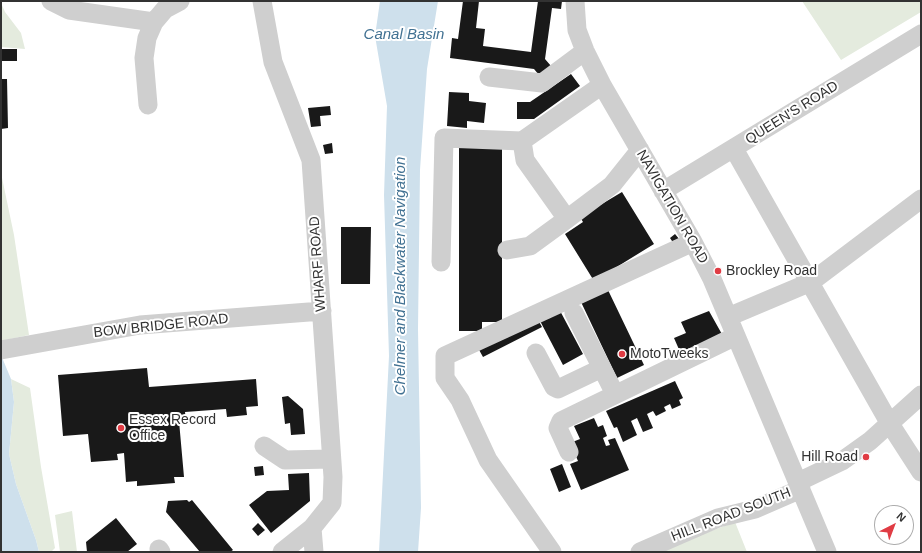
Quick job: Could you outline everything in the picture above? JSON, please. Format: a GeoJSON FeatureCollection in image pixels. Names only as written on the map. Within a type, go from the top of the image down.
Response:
{"type":"FeatureCollection","features":[{"type":"Feature","properties":{"kind":"street"},"geometry":{"type":"LineString","coordinates":[[51,1],[69,10],[154,22]]}},
{"type":"Feature","properties":{"kind":"street"},"geometry":{"type":"LineString","coordinates":[[148,104],[144,58],[147,38],[154,22],[165,9],[180,1]]}},
{"type":"Feature","properties":{"kind":"street","name":"WHARF ROAD"},"geometry":{"type":"LineString","coordinates":[[262,1],[273,62],[311,160],[333,477],[332,503],[312,528],[282,552]]}},
{"type":"Feature","properties":{"kind":"street","name":"NAVIGATION ROAD"},"geometry":{"type":"LineString","coordinates":[[575,1],[577,30],[585,51],[602,85],[693,242],[712,279],[827,552]]}},
{"type":"Feature","properties":{"kind":"street","name":"QUEEN'S ROAD"},"geometry":{"type":"LineString","coordinates":[[663,191],[921,34]]}},
{"type":"Feature","properties":{"kind":"street"},"geometry":{"type":"LineString","coordinates":[[489,77],[542,83],[585,51]]}},
{"type":"Feature","properties":{"kind":"street"},"geometry":{"type":"LineString","coordinates":[[441,262],[444,138],[522,141],[602,85]]}},
{"type":"Feature","properties":{"kind":"street"},"geometry":{"type":"LineString","coordinates":[[522,141],[525,160],[567,219]]}},
{"type":"Feature","properties":{"kind":"street"},"geometry":{"type":"LineString","coordinates":[[734,149],[811,282],[890,424],[921,472]]}},
{"type":"Feature","properties":{"kind":"street"},"geometry":{"type":"LineString","coordinates":[[507,250],[530,246],[567,219],[612,185],[640,150]]}},
{"type":"Feature","properties":{"kind":"street"},"geometry":{"type":"LineString","coordinates":[[728,317],[811,282],[921,199]]}},
{"type":"Feature","properties":{"kind":"street"},"geometry":{"type":"LineString","coordinates":[[552,552],[488,460],[460,400],[444,378],[445,356],[693,242]]}},
{"type":"Feature","properties":{"kind":"street","name":"BOW BRIDGE ROAD"},"geometry":{"type":"LineString","coordinates":[[1,350],[77,335],[140,325],[322,311]]}},
{"type":"Feature","properties":{"kind":"street"},"geometry":{"type":"LineString","coordinates":[[574,314],[602,368],[610,396]]}},
{"type":"Feature","properties":{"kind":"street"},"geometry":{"type":"LineString","coordinates":[[569,452],[558,428],[558,424],[561,421],[736,336]]}},
{"type":"Feature","properties":{"kind":"street"},"geometry":{"type":"LineString","coordinates":[[536,353],[554,387],[558,389],[602,368]]}},
{"type":"Feature","properties":{"kind":"street"},"geometry":{"type":"LineString","coordinates":[[800,485],[842,461],[870,441],[921,395]]}},
{"type":"Feature","properties":{"kind":"street"},"geometry":{"type":"LineString","coordinates":[[264,446],[284,460],[331,459]]}},
{"type":"Feature","properties":{"kind":"street","name":"HILL ROAD SOUTH"},"geometry":{"type":"LineString","coordinates":[[640,552],[718,518],[755,510],[800,485]]}},
{"type":"Feature","properties":{"kind":"street"},"geometry":{"type":"LineString","coordinates":[[312,528],[314,552]]}},
{"type":"Feature","properties":{"kind":"shaded area"},"geometry":{"type":"Polygon","coordinates":[[[802,1],[921,1],[921,12],[841,60],[802,1]]]}},
{"type":"Feature","properties":{"kind":"shaded area"},"geometry":{"type":"Polygon","coordinates":[[[1,3],[5,12],[21,33],[25,49],[1,47],[1,3]]]}},
{"type":"Feature","properties":{"kind":"shaded area"},"geometry":{"type":"Polygon","coordinates":[[[1,173],[14,235],[29,335],[1,341],[1,173]]]}},
{"type":"Feature","properties":{"kind":"shaded area"},"geometry":{"type":"Polygon","coordinates":[[[11,379],[30,388],[41,467],[55,548],[51,552],[39,552],[16,484],[9,454],[14,402],[11,379]]]}},
{"type":"Feature","properties":{"kind":"shaded area"},"geometry":{"type":"Polygon","coordinates":[[[72,511],[77,552],[60,552],[55,515],[72,511]]]}},
{"type":"Feature","properties":{"kind":"shaded area"},"geometry":{"type":"Polygon","coordinates":[[[735,522],[747,552],[659,552],[666,548],[735,522]]]}},
{"type":"Feature","properties":{"kind":"water","name":"Canal Basin"},"geometry":{"type":"Polygon","coordinates":[[[380,1],[438,1],[427,69],[420,170],[418,329],[421,508],[418,552],[379,552],[389,356],[384,195],[387,106],[375,36],[380,1]]]}},
{"type":"Feature","properties":{"kind":"water"},"geometry":{"type":"Polygon","coordinates":[[[1,355],[11,379],[14,402],[9,454],[16,484],[39,552],[1,552],[1,355]]]}},
{"type":"Feature","properties":{"kind":"building"},"geometry":{"type":"Polygon","coordinates":[[[463,1],[479,1],[476,28],[485,29],[483,46],[531,52],[538,1],[562,1],[561,9],[552,8],[545,59],[551,66],[539,75],[534,69],[450,58],[452,38],[458,39],[463,1]]]}},
{"type":"Feature","properties":{"kind":"building"},"geometry":{"type":"Polygon","coordinates":[[[1,49],[17,49],[17,61],[1,61],[1,49]]]}},
{"type":"Feature","properties":{"kind":"building"},"geometry":{"type":"Polygon","coordinates":[[[571,74],[580,86],[534,119],[517,119],[517,102],[530,102],[571,74]]]}},
{"type":"Feature","properties":{"kind":"building"},"geometry":{"type":"Polygon","coordinates":[[[1,79],[7,79],[8,128],[1,129],[1,79]]]}},
{"type":"Feature","properties":{"kind":"building"},"geometry":{"type":"Polygon","coordinates":[[[449,92],[469,93],[469,101],[486,103],[484,123],[467,121],[467,128],[447,126],[449,92]]]}},
{"type":"Feature","properties":{"kind":"building"},"geometry":{"type":"Polygon","coordinates":[[[330,106],[331,115],[320,116],[321,126],[311,127],[308,108],[330,106]]]}},
{"type":"Feature","properties":{"kind":"building"},"geometry":{"type":"Polygon","coordinates":[[[459,141],[502,141],[502,322],[482,322],[482,331],[459,331],[459,141]]]}},
{"type":"Feature","properties":{"kind":"building"},"geometry":{"type":"Polygon","coordinates":[[[332,143],[333,153],[325,154],[323,145],[332,143]]]}},
{"type":"Feature","properties":{"kind":"building"},"geometry":{"type":"Polygon","coordinates":[[[622,192],[654,244],[594,281],[565,234],[583,222],[580,217],[622,192]]]}},
{"type":"Feature","properties":{"kind":"building"},"geometry":{"type":"Polygon","coordinates":[[[341,227],[371,227],[370,284],[341,284],[341,227]]]}},
{"type":"Feature","properties":{"kind":"building"},"geometry":{"type":"Polygon","coordinates":[[[675,234],[680,240],[674,244],[670,238],[675,234]]]}},
{"type":"Feature","properties":{"kind":"building"},"geometry":{"type":"Polygon","coordinates":[[[608,290],[644,365],[617,378],[581,302],[608,290]]]}},
{"type":"Feature","properties":{"kind":"building"},"geometry":{"type":"Polygon","coordinates":[[[558,307],[583,354],[563,365],[538,317],[558,307]]]}},
{"type":"Feature","properties":{"kind":"building"},"geometry":{"type":"Polygon","coordinates":[[[709,311],[723,336],[681,354],[674,338],[686,333],[681,322],[709,311]]]}},
{"type":"Feature","properties":{"kind":"building"},"geometry":{"type":"Polygon","coordinates":[[[537,318],[542,327],[483,357],[478,348],[537,318]]]}},
{"type":"Feature","properties":{"kind":"building","name":"Essex Record Office"},"geometry":{"type":"Polygon","coordinates":[[[147,368],[149,387],[256,379],[258,406],[246,407],[247,415],[227,417],[226,409],[185,412],[186,421],[179,421],[184,477],[174,477],[175,483],[137,486],[137,481],[126,482],[124,453],[117,454],[118,460],[91,462],[88,434],[63,436],[58,375],[147,368]]]}},
{"type":"Feature","properties":{"kind":"building"},"geometry":{"type":"Polygon","coordinates":[[[675,381],[683,398],[679,400],[681,405],[672,409],[670,404],[664,407],[666,411],[656,416],[653,411],[647,414],[653,428],[643,432],[637,418],[631,421],[637,435],[623,442],[617,427],[614,428],[606,411],[675,381]]]}},
{"type":"Feature","properties":{"kind":"building"},"geometry":{"type":"Polygon","coordinates":[[[288,396],[303,409],[305,434],[291,435],[290,423],[285,424],[282,397],[288,396]]]}},
{"type":"Feature","properties":{"kind":"building"},"geometry":{"type":"Polygon","coordinates":[[[594,418],[598,427],[603,425],[607,436],[603,438],[606,446],[610,445],[608,440],[615,438],[629,470],[581,490],[570,464],[578,461],[570,443],[580,439],[574,426],[594,418]]]}},
{"type":"Feature","properties":{"kind":"building"},"geometry":{"type":"Polygon","coordinates":[[[562,464],[571,487],[559,492],[550,469],[562,464]]]}},
{"type":"Feature","properties":{"kind":"building"},"geometry":{"type":"Polygon","coordinates":[[[263,466],[264,475],[255,476],[254,467],[263,466]]]}},
{"type":"Feature","properties":{"kind":"building"},"geometry":{"type":"Polygon","coordinates":[[[309,473],[310,501],[271,533],[249,505],[267,491],[289,490],[288,474],[309,473]]]}},
{"type":"Feature","properties":{"kind":"building"},"geometry":{"type":"Polygon","coordinates":[[[187,500],[189,502],[192,500],[233,550],[230,552],[200,552],[166,512],[168,501],[187,500]]]}},
{"type":"Feature","properties":{"kind":"building"},"geometry":{"type":"Polygon","coordinates":[[[116,518],[137,544],[127,552],[87,552],[86,542],[116,518]]]}},
{"type":"Feature","properties":{"kind":"building"},"geometry":{"type":"Polygon","coordinates":[[[258,523],[265,530],[258,536],[252,529],[258,523]]]}},
{"type":"Feature","properties":{"kind":"place","name":"Brockley Road"},"geometry":{"type":"Point","coordinates":[718,271]}},
{"type":"Feature","properties":{"kind":"place","name":"MotoTweeks"},"geometry":{"type":"Point","coordinates":[622,354]}},
{"type":"Feature","properties":{"kind":"place","name":"Essex Record Office"},"geometry":{"type":"Point","coordinates":[121,428]}},
{"type":"Feature","properties":{"kind":"place","name":"Hill Road"},"geometry":{"type":"Point","coordinates":[866,457]}},
{"type":"Feature","properties":{"kind":"water label","name":"Chelmer and Blackwater Navigation"},"geometry":{"type":"Point","coordinates":[401,276]}}]}
